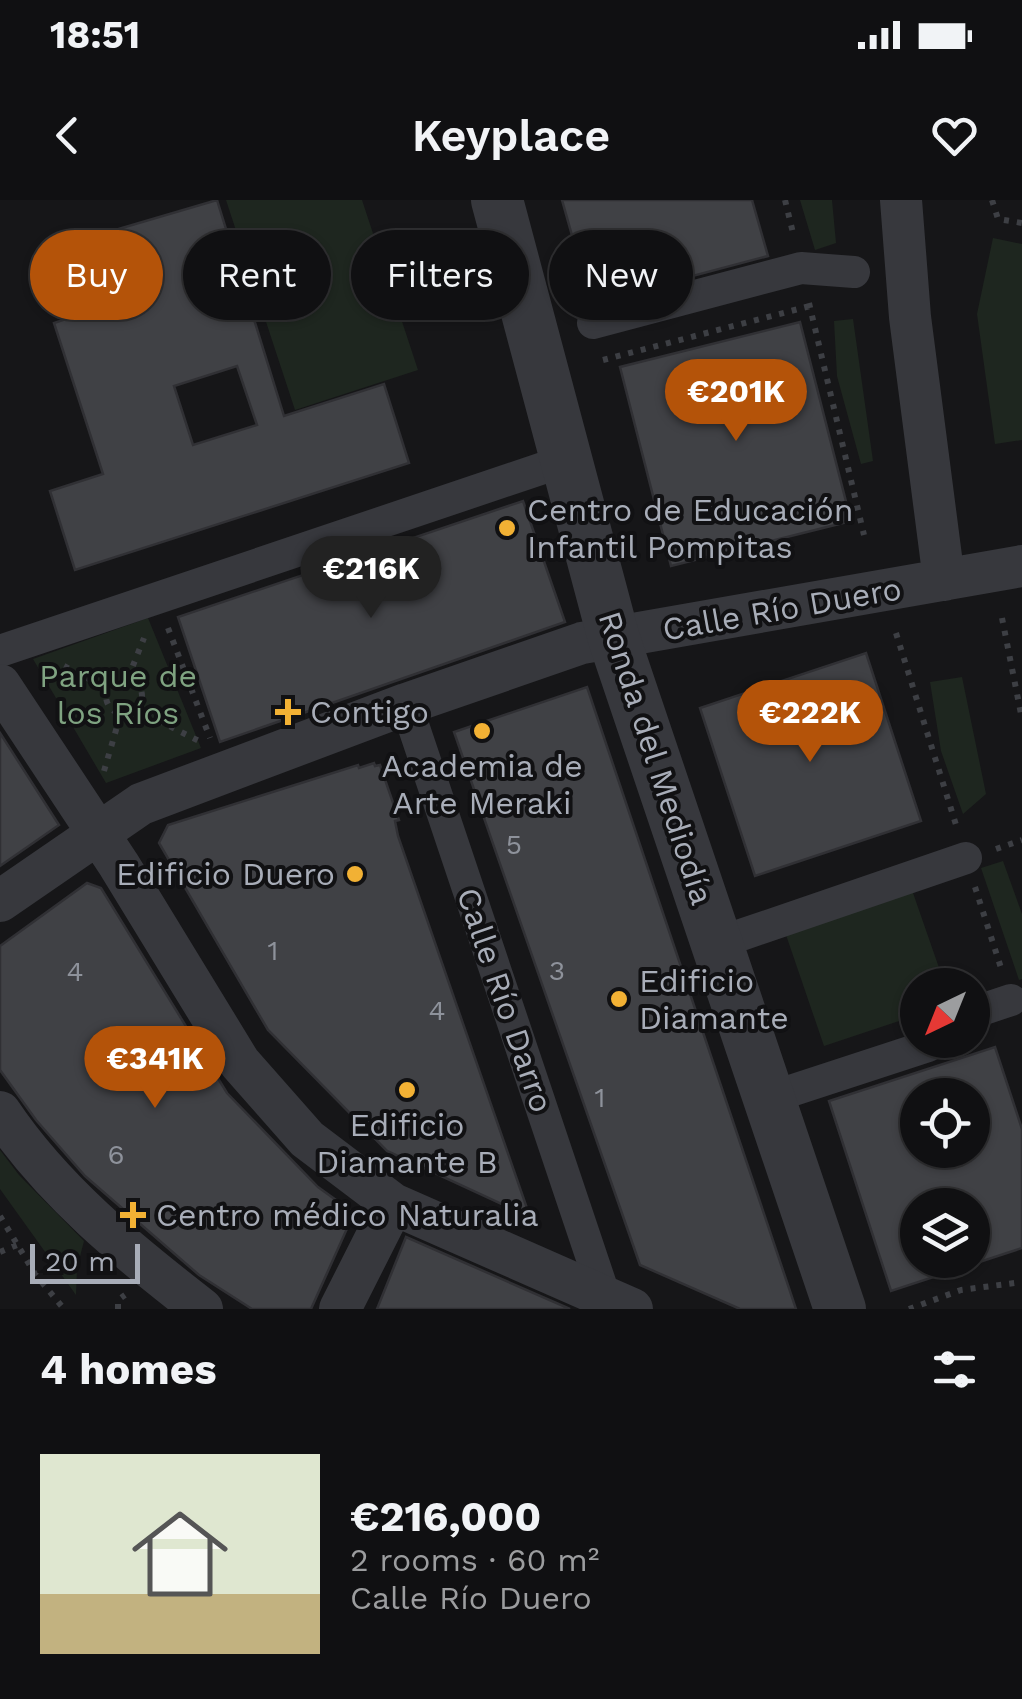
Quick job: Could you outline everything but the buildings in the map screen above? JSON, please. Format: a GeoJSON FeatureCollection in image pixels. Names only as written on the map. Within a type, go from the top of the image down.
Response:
{"type":"FeatureCollection","features":[{"type":"Feature","properties":{"kind":"street","name":"Ronda del Mediodía"},"geometry":{"type":"LineString","coordinates":[[497,200],[614,639],[840,1309]]}},
{"type":"Feature","properties":{"kind":"street"},"geometry":{"type":"LineString","coordinates":[[901,200],[910,316],[944,580]]}},
{"type":"Feature","properties":{"kind":"street"},"geometry":{"type":"LineString","coordinates":[[593,323],[801,268],[854,272]]}},
{"type":"Feature","properties":{"kind":"street"},"geometry":{"type":"LineString","coordinates":[[0,651],[567,460]]}},
{"type":"Feature","properties":{"kind":"street","name":"Calle Río Duero"},"geometry":{"type":"LineString","coordinates":[[0,901],[140,804],[582,643],[1022,566]]}},
{"type":"Feature","properties":{"kind":"street"},"geometry":{"type":"LineString","coordinates":[[0,684],[98,832],[240,1063],[307,1138],[393,1204],[619,1303]]}},
{"type":"Feature","properties":{"kind":"street","name":"Calle Río Darro"},"geometry":{"type":"LineString","coordinates":[[406,704],[619,1303]]}},
{"type":"Feature","properties":{"kind":"street"},"geometry":{"type":"LineString","coordinates":[[738,936],[966,858]]}},
{"type":"Feature","properties":{"kind":"street"},"geometry":{"type":"LineString","coordinates":[[990,1007],[1011,1000]]}},
{"type":"Feature","properties":{"kind":"street"},"geometry":{"type":"LineString","coordinates":[[769,1098],[900,1055]]}},
{"type":"Feature","properties":{"kind":"street"},"geometry":{"type":"LineString","coordinates":[[0,1112],[20,1142],[112,1240],[202,1309]]}},
{"type":"Feature","properties":{"kind":"street"},"geometry":{"type":"LineString","coordinates":[[340,1309],[393,1204]]}},
{"type":"Feature","properties":{"kind":"path"},"geometry":{"type":"LineString","coordinates":[[785,200],[864,535]]}},
{"type":"Feature","properties":{"kind":"path"},"geometry":{"type":"LineString","coordinates":[[992,200],[998,220],[1022,222]]}},
{"type":"Feature","properties":{"kind":"path"},"geometry":{"type":"LineString","coordinates":[[604,360],[810,306]]}},
{"type":"Feature","properties":{"kind":"path"},"geometry":{"type":"LineString","coordinates":[[135,709],[142,696],[139,687],[128,678],[118,679],[108,689],[106,699],[112,708],[121,713],[135,709],[214,748],[157,598]]}},
{"type":"Feature","properties":{"kind":"path"},"geometry":{"type":"LineString","coordinates":[[1002,618],[1022,719]]}},
{"type":"Feature","properties":{"kind":"path"},"geometry":{"type":"LineString","coordinates":[[112,787],[104,772],[121,713]]}},
{"type":"Feature","properties":{"kind":"path"},"geometry":{"type":"LineString","coordinates":[[0,1216],[35,1274],[64,1309]]}},
{"type":"Feature","properties":{"kind":"path"},"geometry":{"type":"LineString","coordinates":[[0,1252],[18,1245]]}},
{"type":"Feature","properties":{"kind":"path"},"geometry":{"type":"LineString","coordinates":[[909,1309],[961,1290],[1022,1282]]}},
{"type":"Feature","properties":{"kind":"path"},"geometry":{"type":"LineString","coordinates":[[118,1309],[118,1300],[127,1295]]}},
{"type":"Feature","properties":{"kind":"green space"},"geometry":{"type":"Polygon","coordinates":[[[226,200],[362,200],[372,230],[351,230],[351,320],[402,320],[418,370],[295,410],[265,320],[331,320],[331,230],[236,230],[226,200]]]}},
{"type":"Feature","properties":{"kind":"green space"},"geometry":{"type":"Polygon","coordinates":[[[800,200],[832,200],[836,243],[815,250],[800,200]]]}},
{"type":"Feature","properties":{"kind":"green space"},"geometry":{"type":"Polygon","coordinates":[[[993,238],[1022,244],[1022,440],[995,444],[977,314],[993,238]]]}},
{"type":"Feature","properties":{"kind":"green space"},"geometry":{"type":"Polygon","coordinates":[[[853,319],[873,461],[861,464],[837,376],[834,321],[853,319]]]}},
{"type":"Feature","properties":{"kind":"green space","name":"Parque de los Ríos"},"geometry":{"type":"Polygon","coordinates":[[[148,618],[201,748],[106,783],[33,659],[148,618]]]}},
{"type":"Feature","properties":{"kind":"green space"},"geometry":{"type":"Polygon","coordinates":[[[962,677],[986,794],[963,814],[941,751],[930,682],[962,677]]]}},
{"type":"Feature","properties":{"kind":"green space"},"geometry":{"type":"Polygon","coordinates":[[[1003,861],[1022,914],[1019,980],[981,868],[1003,861]]]}},
{"type":"Feature","properties":{"kind":"green space"},"geometry":{"type":"Polygon","coordinates":[[[912,890],[939,968],[900,968],[900,1021],[824,1046],[785,932],[912,890]]]}},
{"type":"Feature","properties":{"kind":"green space"},"geometry":{"type":"Polygon","coordinates":[[[0,1150],[84,1241],[76,1295],[0,1189],[0,1150]]]}},
{"type":"Feature","properties":{"kind":"place","name":"Centro de Educación Infantil Pompitas"},"geometry":{"type":"Point","coordinates":[507,528]}},
{"type":"Feature","properties":{"kind":"place","name":"Contigo"},"geometry":{"type":"Point","coordinates":[288,712]}},
{"type":"Feature","properties":{"kind":"place","name":"Academia de Arte Meraki"},"geometry":{"type":"Point","coordinates":[482,731]}},
{"type":"Feature","properties":{"kind":"place","name":"Edificio Duero"},"geometry":{"type":"Point","coordinates":[355,874]}},
{"type":"Feature","properties":{"kind":"place","name":"Edificio Diamante"},"geometry":{"type":"Point","coordinates":[619,999]}},
{"type":"Feature","properties":{"kind":"place","name":"Edificio Diamante B"},"geometry":{"type":"Point","coordinates":[407,1090]}},
{"type":"Feature","properties":{"kind":"place","name":"Centro médico Naturalia"},"geometry":{"type":"Point","coordinates":[133,1215]}}]}
